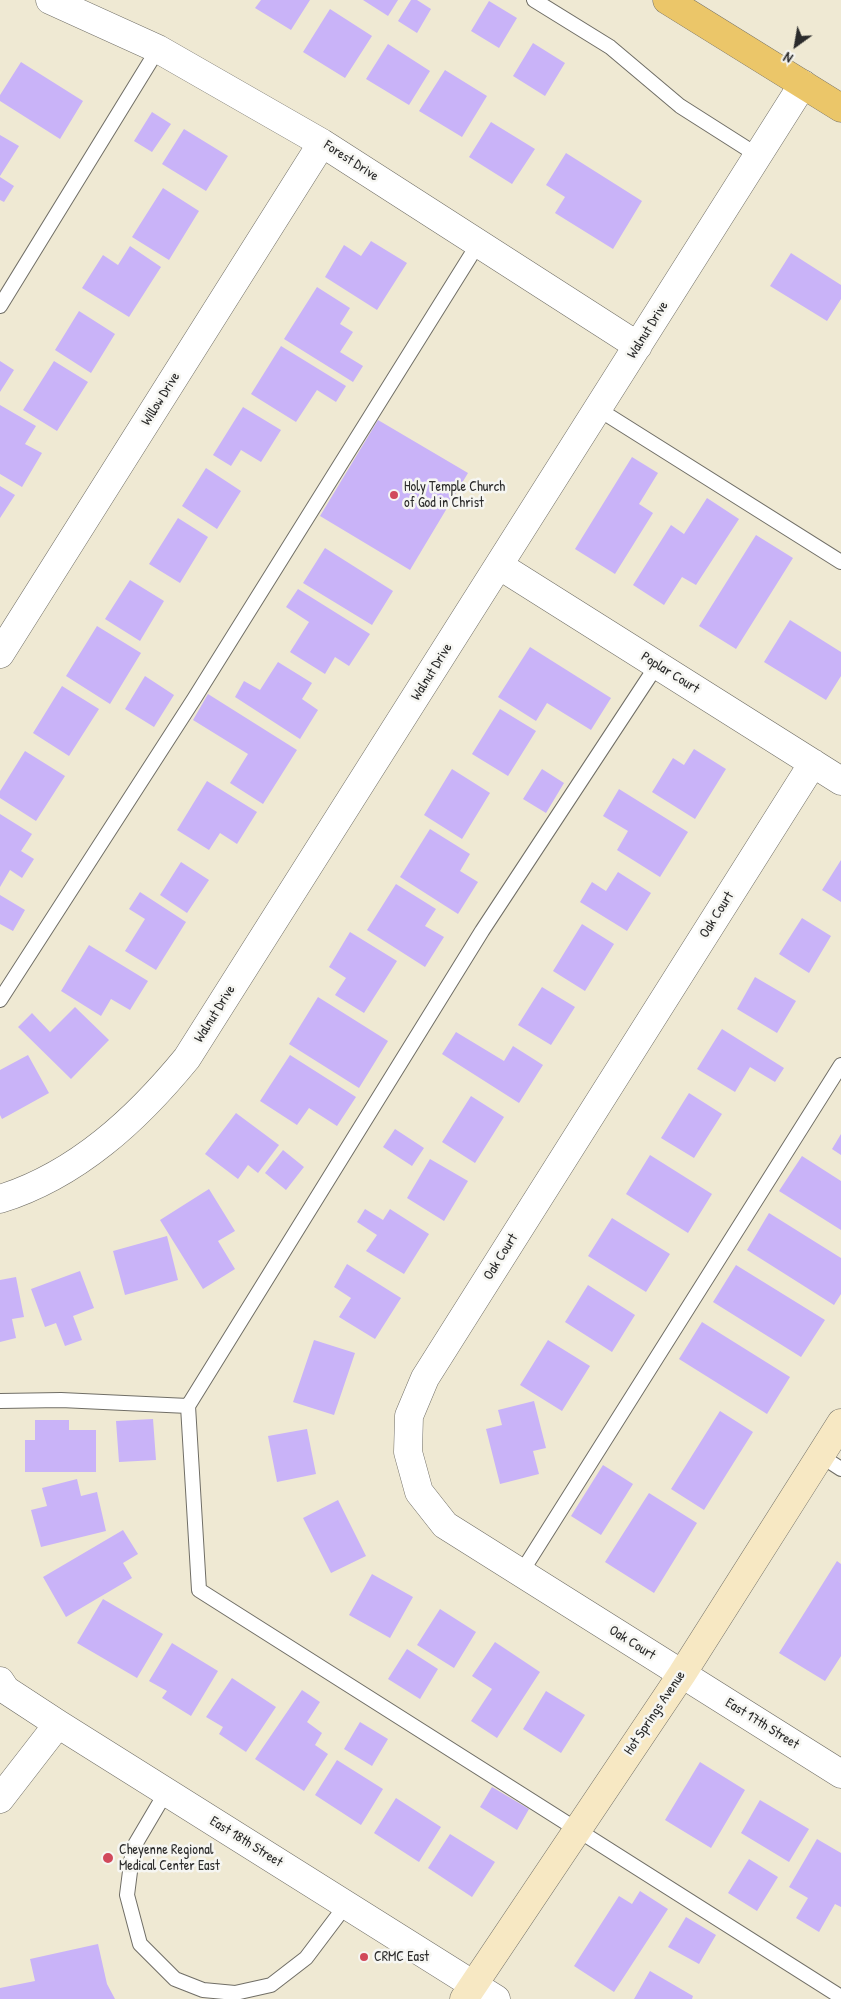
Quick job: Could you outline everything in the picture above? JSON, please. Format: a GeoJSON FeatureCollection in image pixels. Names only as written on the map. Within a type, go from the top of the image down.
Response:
{"type":"FeatureCollection","features":[{"type":"Feature","properties":{"kind":"main road"},"geometry":{"type":"LineString","coordinates":[[667,0],[841,108]]}},
{"type":"Feature","properties":{"kind":"street","name":"Forest Drive"},"geometry":{"type":"LineString","coordinates":[[50,0],[158,50],[322,143],[638,346]]}},
{"type":"Feature","properties":{"kind":"street","name":"Walnut Drive"},"geometry":{"type":"LineString","coordinates":[[0,1199],[58,1175],[109,1139],[155,1097],[187,1058],[500,566],[802,84]]}},
{"type":"Feature","properties":{"kind":"street","name":"Willow Drive"},"geometry":{"type":"LineString","coordinates":[[0,654],[9,621],[322,143]]}},
{"type":"Feature","properties":{"kind":"street","name":"Poplar Court"},"geometry":{"type":"LineString","coordinates":[[500,566],[841,781]]}},
{"type":"Feature","properties":{"kind":"street","name":"Oak Court"},"geometry":{"type":"LineString","coordinates":[[682,1674],[445,1525],[419,1492],[408,1452],[409,1416],[425,1378],[813,763]]}},
{"type":"Feature","properties":{"kind":"street","name":"Hot Springs Avenue"},"geometry":{"type":"LineString","coordinates":[[468,1992],[682,1674],[831,1462],[841,1424]]}},
{"type":"Feature","properties":{"kind":"street","name":"East 17th Street"},"geometry":{"type":"LineString","coordinates":[[682,1674],[841,1774]]}},
{"type":"Feature","properties":{"kind":"street","name":"East 18th Street"},"geometry":{"type":"LineString","coordinates":[[0,1682],[6,1690],[58,1724],[346,1905],[468,1992],[496,1999]]}},
{"type":"Feature","properties":{"kind":"street"},"geometry":{"type":"LineString","coordinates":[[0,1799],[58,1724]]}},
{"type":"Feature","properties":{"kind":"lane"},"geometry":{"type":"LineString","coordinates":[[534,0],[610,47],[680,106],[758,155]]}},
{"type":"Feature","properties":{"kind":"lane"},"geometry":{"type":"LineString","coordinates":[[0,306],[158,50]]}},
{"type":"Feature","properties":{"kind":"lane"},"geometry":{"type":"LineString","coordinates":[[0,1000],[194,699],[478,244]]}},
{"type":"Feature","properties":{"kind":"lane"},"geometry":{"type":"LineString","coordinates":[[598,409],[841,562]]}},
{"type":"Feature","properties":{"kind":"lane"},"geometry":{"type":"LineString","coordinates":[[657,665],[482,931],[188,1406],[199,1590],[578,1828],[841,1997]]}},
{"type":"Feature","properties":{"kind":"lane"},"geometry":{"type":"LineString","coordinates":[[521,1573],[841,1066]]}},
{"type":"Feature","properties":{"kind":"lane"},"geometry":{"type":"LineString","coordinates":[[0,1401],[61,1400],[188,1406]]}},
{"type":"Feature","properties":{"kind":"lane"},"geometry":{"type":"LineString","coordinates":[[166,1792],[133,1848],[127,1894],[140,1944],[175,1979],[203,1990],[235,1993],[271,1985],[306,1958],[346,1905]]}},
{"type":"Feature","properties":{"kind":"building"},"geometry":{"type":"Polygon","coordinates":[[[261,0],[310,0],[291,30],[255,8],[261,0]]]}},
{"type":"Feature","properties":{"kind":"building"},"geometry":{"type":"Polygon","coordinates":[[[363,0],[398,0],[388,16],[363,0]]]}},
{"type":"Feature","properties":{"kind":"building"},"geometry":{"type":"Polygon","coordinates":[[[411,0],[417,0],[431,9],[417,33],[398,21],[411,0]]]}},
{"type":"Feature","properties":{"kind":"building"},"geometry":{"type":"Polygon","coordinates":[[[489,1],[517,18],[499,48],[471,31],[489,1]]]}},
{"type":"Feature","properties":{"kind":"building"},"geometry":{"type":"Polygon","coordinates":[[[330,9],[372,36],[345,78],[303,52],[330,9]]]}},
{"type":"Feature","properties":{"kind":"building"},"geometry":{"type":"Polygon","coordinates":[[[533,43],[565,63],[545,96],[513,76],[533,43]]]}},
{"type":"Feature","properties":{"kind":"building"},"geometry":{"type":"Polygon","coordinates":[[[388,44],[430,71],[409,105],[366,79],[388,44]]]}},
{"type":"Feature","properties":{"kind":"building"},"geometry":{"type":"Polygon","coordinates":[[[21,62],[83,101],[60,139],[0,101],[0,95],[21,62]]]}},
{"type":"Feature","properties":{"kind":"building"},"geometry":{"type":"Polygon","coordinates":[[[445,70],[487,96],[462,137],[419,111],[445,70]]]}},
{"type":"Feature","properties":{"kind":"building"},"geometry":{"type":"Polygon","coordinates":[[[152,112],[171,124],[152,152],[134,141],[152,112]]]}},
{"type":"Feature","properties":{"kind":"building"},"geometry":{"type":"Polygon","coordinates":[[[491,122],[535,149],[512,184],[469,157],[491,122]]]}},
{"type":"Feature","properties":{"kind":"building"},"geometry":{"type":"Polygon","coordinates":[[[184,129],[228,156],[206,191],[162,164],[184,129]]]}},
{"type":"Feature","properties":{"kind":"building"},"geometry":{"type":"Polygon","coordinates":[[[0,135],[19,146],[0,176],[0,135]]]}},
{"type":"Feature","properties":{"kind":"building"},"geometry":{"type":"Polygon","coordinates":[[[566,153],[642,201],[613,249],[555,213],[565,197],[546,185],[566,153]]]}},
{"type":"Feature","properties":{"kind":"building"},"geometry":{"type":"Polygon","coordinates":[[[0,177],[14,186],[4,202],[0,200],[0,177]]]}},
{"type":"Feature","properties":{"kind":"building"},"geometry":{"type":"Polygon","coordinates":[[[163,188],[199,211],[169,260],[132,237],[163,188]]]}},
{"type":"Feature","properties":{"kind":"building"},"geometry":{"type":"Polygon","coordinates":[[[371,241],[407,263],[377,310],[325,277],[344,245],[361,256],[371,241]]]}},
{"type":"Feature","properties":{"kind":"building"},"geometry":{"type":"Polygon","coordinates":[[[130,246],[161,267],[129,317],[82,288],[103,255],[118,265],[130,246]]]}},
{"type":"Feature","properties":{"kind":"building"},"geometry":{"type":"Polygon","coordinates":[[[791,253],[841,285],[841,299],[827,321],[770,286],[791,253]]]}},
{"type":"Feature","properties":{"kind":"building"},"geometry":{"type":"Polygon","coordinates":[[[317,287],[350,308],[340,324],[353,332],[340,352],[363,366],[353,382],[284,339],[317,287]]]}},
{"type":"Feature","properties":{"kind":"building"},"geometry":{"type":"Polygon","coordinates":[[[79,311],[115,334],[91,373],[55,350],[79,311]]]}},
{"type":"Feature","properties":{"kind":"building"},"geometry":{"type":"Polygon","coordinates":[[[281,346],[346,386],[336,402],[317,390],[296,422],[251,394],[281,346]]]}},
{"type":"Feature","properties":{"kind":"building"},"geometry":{"type":"Polygon","coordinates":[[[0,361],[14,370],[0,392],[0,361]]]}},
{"type":"Feature","properties":{"kind":"building"},"geometry":{"type":"Polygon","coordinates":[[[54,361],[88,382],[57,431],[23,410],[54,361]]]}},
{"type":"Feature","properties":{"kind":"building"},"geometry":{"type":"Polygon","coordinates":[[[0,405],[36,426],[25,444],[42,453],[22,487],[0,474],[0,405]]]}},
{"type":"Feature","properties":{"kind":"building"},"geometry":{"type":"Polygon","coordinates":[[[243,407],[281,430],[261,462],[241,450],[231,466],[213,455],[243,407]]]}},
{"type":"Feature","properties":{"kind":"building","name":"Holy Temple Church of God in Christ"},"geometry":{"type":"Polygon","coordinates":[[[378,420],[468,473],[410,570],[320,516],[378,420]]]}},
{"type":"Feature","properties":{"kind":"building"},"geometry":{"type":"Polygon","coordinates":[[[632,457],[658,473],[639,504],[653,513],[615,574],[575,549],[632,457]]]}},
{"type":"Feature","properties":{"kind":"building"},"geometry":{"type":"Polygon","coordinates":[[[206,468],[241,491],[217,529],[182,506],[206,468]]]}},
{"type":"Feature","properties":{"kind":"building"},"geometry":{"type":"Polygon","coordinates":[[[0,486],[15,495],[0,518],[0,486]]]}},
{"type":"Feature","properties":{"kind":"building"},"geometry":{"type":"Polygon","coordinates":[[[707,498],[739,519],[696,585],[682,577],[664,605],[633,585],[671,525],[684,534],[707,498]]]}},
{"type":"Feature","properties":{"kind":"building"},"geometry":{"type":"Polygon","coordinates":[[[178,518],[208,537],[180,583],[149,564],[178,518]]]}},
{"type":"Feature","properties":{"kind":"building"},"geometry":{"type":"Polygon","coordinates":[[[756,535],[793,558],[736,649],[699,626],[756,535]]]}},
{"type":"Feature","properties":{"kind":"building"},"geometry":{"type":"Polygon","coordinates":[[[325,548],[393,591],[372,625],[303,583],[325,548]]]}},
{"type":"Feature","properties":{"kind":"building"},"geometry":{"type":"Polygon","coordinates":[[[130,580],[164,601],[140,641],[105,619],[130,580]]]}},
{"type":"Feature","properties":{"kind":"building"},"geometry":{"type":"Polygon","coordinates":[[[298,589],[370,634],[349,666],[335,657],[325,674],[290,652],[309,622],[286,607],[298,589]]]}},
{"type":"Feature","properties":{"kind":"building"},"geometry":{"type":"Polygon","coordinates":[[[790,620],[841,652],[841,676],[826,700],[764,662],[790,620]]]}},
{"type":"Feature","properties":{"kind":"building"},"geometry":{"type":"Polygon","coordinates":[[[97,626],[141,653],[110,704],[66,676],[97,626]]]}},
{"type":"Feature","properties":{"kind":"building"},"geometry":{"type":"Polygon","coordinates":[[[530,647],[611,698],[591,730],[547,703],[536,721],[498,697],[530,647]]]}},
{"type":"Feature","properties":{"kind":"building"},"geometry":{"type":"Polygon","coordinates":[[[278,662],[312,683],[302,699],[318,710],[300,739],[235,697],[244,681],[260,690],[278,662]]]}},
{"type":"Feature","properties":{"kind":"building"},"geometry":{"type":"Polygon","coordinates":[[[145,676],[174,695],[154,727],[125,709],[145,676]]]}},
{"type":"Feature","properties":{"kind":"building"},"geometry":{"type":"Polygon","coordinates":[[[62,686],[99,709],[69,756],[33,733],[62,686]]]}},
{"type":"Feature","properties":{"kind":"building"},"geometry":{"type":"Polygon","coordinates":[[[208,694],[297,750],[263,804],[230,783],[248,754],[193,720],[208,694]]]}},
{"type":"Feature","properties":{"kind":"building"},"geometry":{"type":"Polygon","coordinates":[[[500,709],[536,731],[508,776],[472,754],[500,709]]]}},
{"type":"Feature","properties":{"kind":"building"},"geometry":{"type":"Polygon","coordinates":[[[694,749],[726,769],[695,819],[652,792],[673,758],[684,765],[694,749]]]}},
{"type":"Feature","properties":{"kind":"building"},"geometry":{"type":"Polygon","coordinates":[[[25,751],[65,776],[36,821],[0,798],[0,791],[25,751]]]}},
{"type":"Feature","properties":{"kind":"building"},"geometry":{"type":"Polygon","coordinates":[[[452,769],[490,793],[462,839],[424,815],[452,769]]]}},
{"type":"Feature","properties":{"kind":"building"},"geometry":{"type":"Polygon","coordinates":[[[542,769],[564,783],[546,813],[523,799],[542,769]]]}},
{"type":"Feature","properties":{"kind":"building"},"geometry":{"type":"Polygon","coordinates":[[[207,781],[257,812],[237,844],[220,833],[209,850],[177,830],[207,781]]]}},
{"type":"Feature","properties":{"kind":"building"},"geometry":{"type":"Polygon","coordinates":[[[619,789],[688,832],[660,877],[617,850],[628,831],[603,816],[619,789]]]}},
{"type":"Feature","properties":{"kind":"building"},"geometry":{"type":"Polygon","coordinates":[[[0,814],[32,834],[21,851],[34,859],[22,878],[10,870],[0,887],[0,814]]]}},
{"type":"Feature","properties":{"kind":"building"},"geometry":{"type":"Polygon","coordinates":[[[430,829],[470,854],[460,871],[478,882],[458,914],[400,877],[430,829]]]}},
{"type":"Feature","properties":{"kind":"building"},"geometry":{"type":"Polygon","coordinates":[[[841,860],[841,902],[822,890],[841,860]]]}},
{"type":"Feature","properties":{"kind":"building"},"geometry":{"type":"Polygon","coordinates":[[[181,862],[209,880],[187,913],[160,895],[181,862]]]}},
{"type":"Feature","properties":{"kind":"building"},"geometry":{"type":"Polygon","coordinates":[[[618,872],[651,893],[627,931],[580,902],[592,882],[606,891],[618,872]]]}},
{"type":"Feature","properties":{"kind":"building"},"geometry":{"type":"Polygon","coordinates":[[[396,884],[436,909],[425,926],[444,937],[425,967],[367,930],[396,884]]]}},
{"type":"Feature","properties":{"kind":"building"},"geometry":{"type":"Polygon","coordinates":[[[140,892],[186,922],[156,970],[125,951],[145,919],[129,909],[140,892]]]}},
{"type":"Feature","properties":{"kind":"building"},"geometry":{"type":"Polygon","coordinates":[[[0,895],[25,910],[13,931],[0,924],[0,895]]]}},
{"type":"Feature","properties":{"kind":"building"},"geometry":{"type":"Polygon","coordinates":[[[802,918],[831,936],[809,973],[779,954],[802,918]]]}},
{"type":"Feature","properties":{"kind":"building"},"geometry":{"type":"Polygon","coordinates":[[[582,924],[614,944],[585,991],[553,971],[582,924]]]}},
{"type":"Feature","properties":{"kind":"building"},"geometry":{"type":"Polygon","coordinates":[[[350,932],[397,961],[364,1013],[335,995],[346,978],[329,967],[350,932]]]}},
{"type":"Feature","properties":{"kind":"building"},"geometry":{"type":"Polygon","coordinates":[[[89,945],[148,981],[130,1010],[111,999],[101,1016],[61,991],[89,945]]]}},
{"type":"Feature","properties":{"kind":"building"},"geometry":{"type":"Polygon","coordinates":[[[755,977],[796,1001],[777,1033],[737,1009],[755,977]]]}},
{"type":"Feature","properties":{"kind":"building"},"geometry":{"type":"Polygon","coordinates":[[[542,987],[575,1007],[551,1045],[518,1025],[542,987]]]}},
{"type":"Feature","properties":{"kind":"building"},"geometry":{"type":"Polygon","coordinates":[[[318,997],[388,1041],[359,1088],[289,1044],[318,997]]]}},
{"type":"Feature","properties":{"kind":"building"},"geometry":{"type":"Polygon","coordinates":[[[75,1007],[109,1040],[71,1079],[18,1027],[32,1013],[50,1032],[75,1007]]]}},
{"type":"Feature","properties":{"kind":"building"},"geometry":{"type":"Polygon","coordinates":[[[722,1029],[784,1068],[775,1082],[750,1067],[735,1092],[697,1069],[722,1029]]]}},
{"type":"Feature","properties":{"kind":"building"},"geometry":{"type":"Polygon","coordinates":[[[456,1032],[504,1061],[513,1046],[543,1065],[519,1103],[442,1054],[456,1032]]]}},
{"type":"Feature","properties":{"kind":"building"},"geometry":{"type":"Polygon","coordinates":[[[28,1055],[49,1093],[2,1119],[0,1115],[0,1070],[28,1055]]]}},
{"type":"Feature","properties":{"kind":"building"},"geometry":{"type":"Polygon","coordinates":[[[290,1055],[356,1097],[337,1126],[309,1108],[297,1125],[260,1101],[290,1055]]]}},
{"type":"Feature","properties":{"kind":"building"},"geometry":{"type":"Polygon","coordinates":[[[689,1093],[722,1114],[694,1158],[661,1138],[689,1093]]]}},
{"type":"Feature","properties":{"kind":"building"},"geometry":{"type":"Polygon","coordinates":[[[471,1096],[504,1117],[475,1163],[442,1142],[471,1096]]]}},
{"type":"Feature","properties":{"kind":"building"},"geometry":{"type":"Polygon","coordinates":[[[236,1113],[279,1145],[258,1173],[248,1165],[238,1179],[205,1154],[236,1113]]]}},
{"type":"Feature","properties":{"kind":"building"},"geometry":{"type":"Polygon","coordinates":[[[395,1129],[424,1148],[412,1166],[383,1147],[395,1129]]]}},
{"type":"Feature","properties":{"kind":"building"},"geometry":{"type":"Polygon","coordinates":[[[841,1134],[841,1155],[832,1149],[841,1134]]]}},
{"type":"Feature","properties":{"kind":"building"},"geometry":{"type":"Polygon","coordinates":[[[283,1150],[304,1167],[286,1190],[265,1173],[283,1150]]]}},
{"type":"Feature","properties":{"kind":"building"},"geometry":{"type":"Polygon","coordinates":[[[650,1155],[712,1194],[688,1233],[626,1194],[650,1155]]]}},
{"type":"Feature","properties":{"kind":"building"},"geometry":{"type":"Polygon","coordinates":[[[802,1156],[841,1181],[841,1230],[779,1191],[802,1156]]]}},
{"type":"Feature","properties":{"kind":"building"},"geometry":{"type":"Polygon","coordinates":[[[430,1159],[468,1181],[444,1221],[407,1198],[430,1159]]]}},
{"type":"Feature","properties":{"kind":"building"},"geometry":{"type":"Polygon","coordinates":[[[209,1189],[235,1231],[218,1241],[235,1269],[203,1289],[160,1220],[209,1189]]]}},
{"type":"Feature","properties":{"kind":"building"},"geometry":{"type":"Polygon","coordinates":[[[365,1209],[383,1220],[390,1209],[429,1234],[404,1274],[366,1251],[377,1235],[357,1222],[365,1209]]]}},
{"type":"Feature","properties":{"kind":"building"},"geometry":{"type":"Polygon","coordinates":[[[769,1213],[841,1258],[841,1294],[834,1305],[747,1250],[769,1213]]]}},
{"type":"Feature","properties":{"kind":"building"},"geometry":{"type":"Polygon","coordinates":[[[612,1218],[670,1254],[646,1292],[588,1256],[612,1218]]]}},
{"type":"Feature","properties":{"kind":"building"},"geometry":{"type":"Polygon","coordinates":[[[167,1236],[178,1280],[125,1295],[113,1251],[167,1236]]]}},
{"type":"Feature","properties":{"kind":"building"},"geometry":{"type":"Polygon","coordinates":[[[347,1264],[401,1298],[375,1339],[339,1317],[351,1298],[334,1287],[347,1264]]]}},
{"type":"Feature","properties":{"kind":"building"},"geometry":{"type":"Polygon","coordinates":[[[736,1265],[825,1320],[801,1357],[713,1302],[736,1265]]]}},
{"type":"Feature","properties":{"kind":"building"},"geometry":{"type":"Polygon","coordinates":[[[80,1271],[94,1308],[73,1316],[82,1340],[65,1346],[56,1323],[45,1327],[31,1289],[80,1271]]]}},
{"type":"Feature","properties":{"kind":"building"},"geometry":{"type":"Polygon","coordinates":[[[16,1277],[24,1317],[12,1319],[16,1338],[0,1342],[0,1280],[16,1277]]]}},
{"type":"Feature","properties":{"kind":"building"},"geometry":{"type":"Polygon","coordinates":[[[588,1285],[635,1315],[612,1352],[565,1322],[588,1285]]]}},
{"type":"Feature","properties":{"kind":"building"},"geometry":{"type":"Polygon","coordinates":[[[702,1322],[790,1377],[767,1414],[679,1359],[702,1322]]]}},
{"type":"Feature","properties":{"kind":"building"},"geometry":{"type":"Polygon","coordinates":[[[314,1340],[355,1353],[334,1415],[293,1402],[314,1340]]]}},
{"type":"Feature","properties":{"kind":"building"},"geometry":{"type":"Polygon","coordinates":[[[548,1340],[590,1366],[562,1411],[520,1385],[548,1340]]]}},
{"type":"Feature","properties":{"kind":"building"},"geometry":{"type":"Polygon","coordinates":[[[534,1401],[546,1448],[533,1451],[539,1474],[500,1484],[486,1429],[502,1425],[498,1410],[534,1401]]]}},
{"type":"Feature","properties":{"kind":"building"},"geometry":{"type":"Polygon","coordinates":[[[720,1411],[753,1432],[704,1510],[671,1489],[720,1411]]]}},
{"type":"Feature","properties":{"kind":"building"},"geometry":{"type":"Polygon","coordinates":[[[153,1419],[156,1460],[119,1462],[116,1421],[153,1419]]]}},
{"type":"Feature","properties":{"kind":"building"},"geometry":{"type":"Polygon","coordinates":[[[35,1420],[69,1420],[69,1430],[96,1430],[96,1472],[25,1472],[25,1440],[35,1440],[35,1420]]]}},
{"type":"Feature","properties":{"kind":"building"},"geometry":{"type":"Polygon","coordinates":[[[307,1429],[316,1474],[277,1482],[268,1436],[307,1429]]]}},
{"type":"Feature","properties":{"kind":"building"},"geometry":{"type":"Polygon","coordinates":[[[603,1465],[633,1484],[601,1535],[571,1516],[603,1465]]]}},
{"type":"Feature","properties":{"kind":"building"},"geometry":{"type":"Polygon","coordinates":[[[77,1479],[81,1496],[97,1492],[106,1531],[41,1547],[31,1510],[47,1506],[42,1488],[77,1479]]]}},
{"type":"Feature","properties":{"kind":"building"},"geometry":{"type":"Polygon","coordinates":[[[649,1493],[697,1523],[654,1593],[605,1562],[649,1493]]]}},
{"type":"Feature","properties":{"kind":"building"},"geometry":{"type":"Polygon","coordinates":[[[338,1500],[366,1556],[331,1573],[303,1518],[338,1500]]]}},
{"type":"Feature","properties":{"kind":"building"},"geometry":{"type":"Polygon","coordinates":[[[123,1530],[138,1554],[123,1563],[132,1578],[66,1617],[43,1577],[123,1530]]]}},
{"type":"Feature","properties":{"kind":"building"},"geometry":{"type":"Polygon","coordinates":[[[837,1561],[841,1564],[841,1656],[825,1681],[779,1653],[837,1561]]]}},
{"type":"Feature","properties":{"kind":"building"},"geometry":{"type":"Polygon","coordinates":[[[372,1574],[413,1597],[390,1638],[349,1615],[372,1574]]]}},
{"type":"Feature","properties":{"kind":"building"},"geometry":{"type":"Polygon","coordinates":[[[103,1599],[163,1634],[137,1678],[77,1643],[103,1599]]]}},
{"type":"Feature","properties":{"kind":"building"},"geometry":{"type":"Polygon","coordinates":[[[440,1609],[476,1632],[454,1668],[417,1645],[440,1609]]]}},
{"type":"Feature","properties":{"kind":"building"},"geometry":{"type":"Polygon","coordinates":[[[495,1642],[540,1672],[497,1738],[471,1721],[492,1689],[472,1676],[495,1642]]]}},
{"type":"Feature","properties":{"kind":"building"},"geometry":{"type":"Polygon","coordinates":[[[172,1643],[218,1671],[191,1716],[162,1698],[167,1691],[149,1681],[172,1643]]]}},
{"type":"Feature","properties":{"kind":"building"},"geometry":{"type":"Polygon","coordinates":[[[407,1649],[438,1669],[420,1699],[388,1679],[407,1649]]]}},
{"type":"Feature","properties":{"kind":"building"},"geometry":{"type":"Polygon","coordinates":[[[232,1678],[276,1707],[246,1752],[219,1734],[223,1727],[206,1717],[232,1678]]]}},
{"type":"Feature","properties":{"kind":"building"},"geometry":{"type":"Polygon","coordinates":[[[302,1690],[320,1702],[307,1722],[322,1733],[315,1745],[328,1754],[304,1791],[255,1759],[302,1690]]]}},
{"type":"Feature","properties":{"kind":"building"},"geometry":{"type":"Polygon","coordinates":[[[546,1691],[585,1715],[561,1753],[523,1729],[546,1691]]]}},
{"type":"Feature","properties":{"kind":"building"},"geometry":{"type":"Polygon","coordinates":[[[360,1722],[388,1739],[372,1766],[344,1749],[360,1722]]]}},
{"type":"Feature","properties":{"kind":"building"},"geometry":{"type":"Polygon","coordinates":[[[337,1760],[383,1789],[361,1825],[315,1795],[337,1760]]]}},
{"type":"Feature","properties":{"kind":"building"},"geometry":{"type":"Polygon","coordinates":[[[700,1762],[745,1790],[711,1848],[665,1820],[700,1762]]]}},
{"type":"Feature","properties":{"kind":"building"},"geometry":{"type":"Polygon","coordinates":[[[492,1787],[529,1809],[517,1830],[480,1807],[492,1787]]]}},
{"type":"Feature","properties":{"kind":"building"},"geometry":{"type":"Polygon","coordinates":[[[396,1798],[441,1827],[419,1862],[374,1833],[396,1798]]]}},
{"type":"Feature","properties":{"kind":"building"},"geometry":{"type":"Polygon","coordinates":[[[760,1800],[809,1829],[789,1862],[741,1833],[760,1800]]]}},
{"type":"Feature","properties":{"kind":"building"},"geometry":{"type":"Polygon","coordinates":[[[450,1834],[495,1862],[472,1897],[428,1868],[450,1834]]]}},
{"type":"Feature","properties":{"kind":"building"},"geometry":{"type":"Polygon","coordinates":[[[817,1839],[841,1853],[841,1907],[835,1904],[819,1932],[796,1918],[808,1898],[789,1887],[817,1839]]]}},
{"type":"Feature","properties":{"kind":"building"},"geometry":{"type":"Polygon","coordinates":[[[749,1859],[778,1877],[757,1911],[728,1893],[749,1859]]]}},
{"type":"Feature","properties":{"kind":"building"},"geometry":{"type":"Polygon","coordinates":[[[640,1891],[668,1909],[614,1992],[574,1966],[619,1896],[632,1904],[640,1891]]]}},
{"type":"Feature","properties":{"kind":"building"},"geometry":{"type":"Polygon","coordinates":[[[686,1917],[716,1935],[699,1964],[668,1947],[686,1917]]]}},
{"type":"Feature","properties":{"kind":"building"},"geometry":{"type":"Polygon","coordinates":[[[98,1944],[107,1984],[115,1999],[0,1999],[0,1988],[35,1981],[30,1959],[98,1944]]]}},
{"type":"Feature","properties":{"kind":"building"},"geometry":{"type":"Polygon","coordinates":[[[650,1971],[693,1996],[692,1999],[634,1999],[650,1971]]]}},
{"type":"Feature","properties":{"kind":"place","name":"Holy Temple Church of God in Christ"},"geometry":{"type":"Point","coordinates":[394,495]}},
{"type":"Feature","properties":{"kind":"place","name":"Cheyenne Regional Medical Center East"},"geometry":{"type":"Point","coordinates":[108,1858]}},
{"type":"Feature","properties":{"kind":"place","name":"CRMC East"},"geometry":{"type":"Point","coordinates":[364,1957]}}]}
